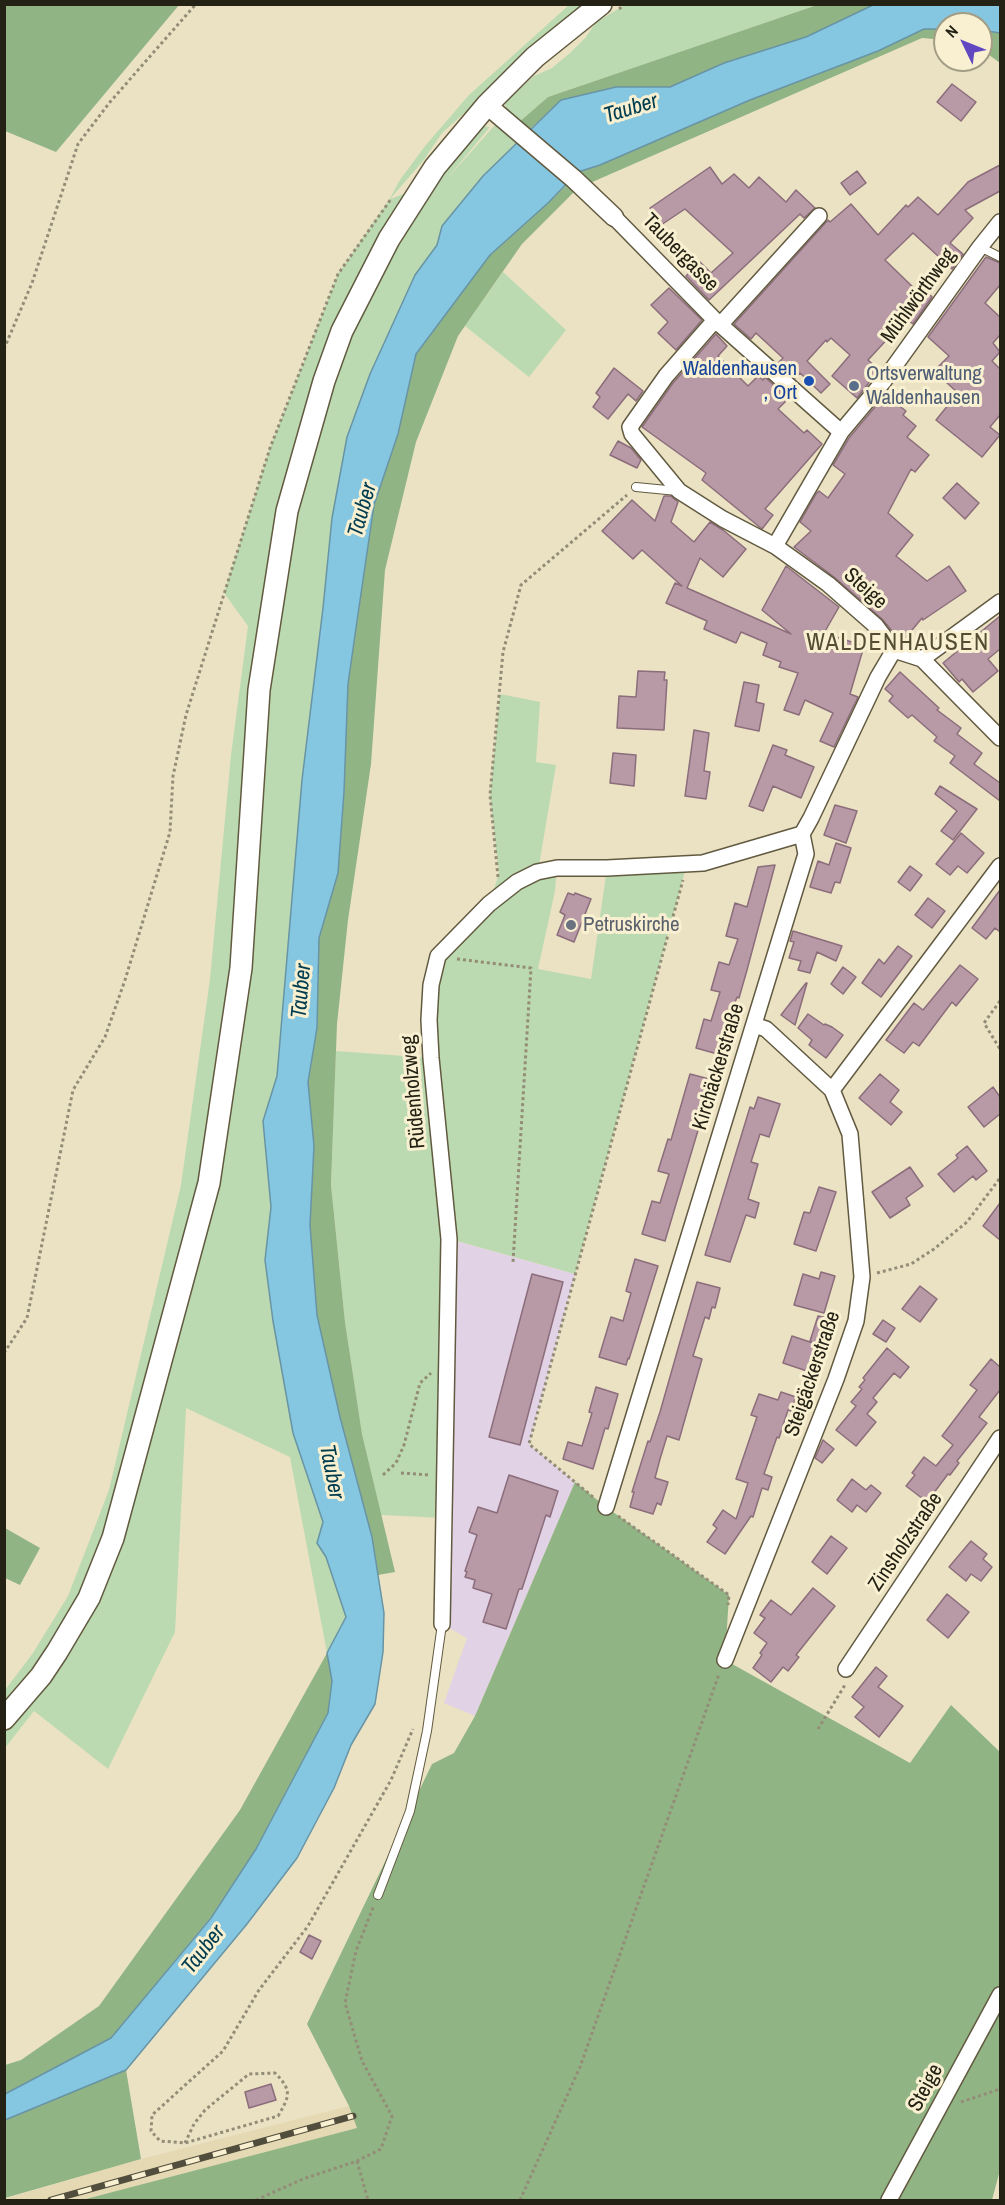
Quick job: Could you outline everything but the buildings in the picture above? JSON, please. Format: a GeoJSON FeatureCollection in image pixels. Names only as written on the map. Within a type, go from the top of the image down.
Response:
{"type":"FeatureCollection","features":[{"type":"Feature","properties":{"kind":"main road"},"geometry":{"type":"LineString","coordinates":[[4,1719],[41,1676],[89,1599],[113,1538],[209,1183],[241,968],[259,690],[287,511],[324,381],[342,331],[390,239],[422,187],[453,144],[494,112],[535,57],[601,4]]}},
{"type":"Feature","properties":{"kind":"street","name":"Taubergasse"},"geometry":{"type":"LineString","coordinates":[[494,112],[574,179],[718,322],[841,432]]}},
{"type":"Feature","properties":{"kind":"street"},"geometry":{"type":"LineString","coordinates":[[718,322],[819,216]]}},
{"type":"Feature","properties":{"kind":"street","name":"Mühlwörthweg"},"geometry":{"type":"LineString","coordinates":[[776,546],[841,432],[890,373],[1000,222]]}},
{"type":"Feature","properties":{"kind":"street","name":"Steige"},"geometry":{"type":"LineString","coordinates":[[718,322],[666,376],[630,427],[632,434],[679,491],[723,519],[776,546],[828,584],[876,626],[894,650]]}},
{"type":"Feature","properties":{"kind":"street"},"geometry":{"type":"LineString","coordinates":[[922,659],[1000,602]]}},
{"type":"Feature","properties":{"kind":"street"},"geometry":{"type":"LineString","coordinates":[[438,956],[489,904],[516,882],[537,872],[557,868],[703,863],[802,834],[878,677],[894,650],[922,659],[1000,738]]}},
{"type":"Feature","properties":{"kind":"street","name":"Kirchäckerstraße"},"geometry":{"type":"LineString","coordinates":[[606,1507],[806,854],[802,834]]}},
{"type":"Feature","properties":{"kind":"street"},"geometry":{"type":"LineString","coordinates":[[832,1090],[1000,866]]}},
{"type":"Feature","properties":{"kind":"street","name":"Rüdenholzweg"},"geometry":{"type":"LineString","coordinates":[[438,956],[431,985],[429,1020],[449,1239],[442,1624]]}},
{"type":"Feature","properties":{"kind":"street","name":"Steigäckerstraße"},"geometry":{"type":"LineString","coordinates":[[724,1660],[836,1379],[856,1321],[862,1277],[850,1134],[832,1090],[766,1029],[754,1025]]}},
{"type":"Feature","properties":{"kind":"street","name":"Zinsholzstraße"},"geometry":{"type":"LineString","coordinates":[[846,1670],[1000,1438]]}},
{"type":"Feature","properties":{"kind":"street","name":"Steige"},"geometry":{"type":"LineString","coordinates":[[889,2200],[1000,1995]]}},
{"type":"Feature","properties":{"kind":"lane"},"geometry":{"type":"LineString","coordinates":[[980,247],[1000,257]]}},
{"type":"Feature","properties":{"kind":"lane"},"geometry":{"type":"LineString","coordinates":[[636,487],[679,491]]}},
{"type":"Feature","properties":{"kind":"lane"},"geometry":{"type":"LineString","coordinates":[[378,1895],[410,1812],[428,1731],[442,1624]]}},
{"type":"Feature","properties":{"kind":"path"},"geometry":{"type":"LineString","coordinates":[[4,349],[32,284],[78,144],[110,102],[195,4]]}},
{"type":"Feature","properties":{"kind":"path"},"geometry":{"type":"LineString","coordinates":[[4,1353],[27,1318],[73,1090],[105,1037],[125,980],[170,832],[173,776],[186,715],[270,448],[338,274],[389,200],[422,187]]}},
{"type":"Feature","properties":{"kind":"path"},"geometry":{"type":"LineString","coordinates":[[489,904],[499,874],[490,795],[503,652],[521,585],[636,487]]}},
{"type":"Feature","properties":{"kind":"path"},"geometry":{"type":"LineString","coordinates":[[687,864],[529,1444],[606,1507],[729,1596],[728,1606]]}},
{"type":"Feature","properties":{"kind":"path"},"geometry":{"type":"LineString","coordinates":[[438,956],[531,968],[513,1262]]}},
{"type":"Feature","properties":{"kind":"path"},"geometry":{"type":"LineString","coordinates":[[1000,1001],[984,1023],[1000,1049]]}},
{"type":"Feature","properties":{"kind":"path"},"geometry":{"type":"LineString","coordinates":[[862,1277],[911,1264],[934,1249],[967,1222],[1000,1178]]}},
{"type":"Feature","properties":{"kind":"path"},"geometry":{"type":"LineString","coordinates":[[383,1475],[396,1463],[404,1445],[420,1383],[432,1372],[447,1369]]}},
{"type":"Feature","properties":{"kind":"path"},"geometry":{"type":"LineString","coordinates":[[401,1473],[444,1477]]}},
{"type":"Feature","properties":{"kind":"path"},"geometry":{"type":"LineString","coordinates":[[520,2200],[580,2067],[724,1660]]}},
{"type":"Feature","properties":{"kind":"path"},"geometry":{"type":"LineString","coordinates":[[818,1729],[850,1677],[846,1670]]}},
{"type":"Feature","properties":{"kind":"path"},"geometry":{"type":"LineString","coordinates":[[185,2143],[194,2124],[206,2110],[249,2074],[275,2073],[286,2084],[288,2099],[278,2116],[185,2143],[160,2140],[151,2131],[152,2115],[223,2051],[259,1990],[308,1926],[391,1780],[413,1729]]}},
{"type":"Feature","properties":{"kind":"path"},"geometry":{"type":"LineString","coordinates":[[256,2200],[303,2179],[357,2161],[381,2149],[392,2116],[362,2061],[345,2003],[356,1951],[378,1895]]}},
{"type":"Feature","properties":{"kind":"path"},"geometry":{"type":"LineString","coordinates":[[936,2114],[944,2114],[954,2104],[1000,2089]]}},
{"type":"Feature","properties":{"kind":"path"},"geometry":{"type":"LineString","coordinates":[[357,2161],[368,2200]]}},
{"type":"Feature","properties":{"kind":"shaded area"},"geometry":{"type":"Polygon","coordinates":[[[449,1239],[575,1274],[529,1444],[575,1482],[475,1716],[444,1703],[467,1638],[442,1624],[449,1239]]]}},
{"type":"Feature","properties":{"kind":"shaded area"},"geometry":{"type":"Polygon","coordinates":[[[349,2106],[357,2128],[82,2200],[4,2199],[141,2159],[349,2106]]]}},
{"type":"Feature","properties":{"kind":"green space"},"geometry":{"type":"Polygon","coordinates":[[[4,5],[179,5],[56,152],[5,131],[4,5]]]}},
{"type":"Feature","properties":{"kind":"green space"},"geometry":{"type":"Polygon","coordinates":[[[569,5],[585,5],[442,133],[423,161],[390,199],[422,187],[480,126],[490,127],[445,181],[495,125],[516,143],[483,176],[442,226],[437,245],[415,275],[370,374],[347,437],[332,518],[302,780],[277,1076],[263,1121],[271,1207],[265,1260],[315,1499],[323,1522],[317,1543],[326,1556],[346,1617],[327,1653],[290,1457],[186,1408],[175,1632],[108,1769],[34,1711],[5,1748],[5,1690],[33,1653],[68,1596],[109,1490],[181,1185],[210,979],[231,755],[248,626],[224,593],[270,448],[338,274],[389,200],[400,180],[425,146],[469,95],[569,5]]]}},
{"type":"Feature","properties":{"kind":"green space"},"geometry":{"type":"Polygon","coordinates":[[[625,5],[817,5],[548,97],[518,123],[506,112],[505,103],[534,76],[552,68],[586,37],[596,22],[625,5]]]}},
{"type":"Feature","properties":{"kind":"green space"},"geometry":{"type":"Polygon","coordinates":[[[817,5],[873,5],[806,37],[724,63],[670,87],[616,87],[561,100],[528,131],[518,123],[548,97],[817,5]]]}},
{"type":"Feature","properties":{"kind":"green space"},"geometry":{"type":"Polygon","coordinates":[[[924,29],[933,29],[933,39],[922,38],[590,183],[578,172],[600,165],[750,100],[878,51],[924,29]]]}},
{"type":"Feature","properties":{"kind":"green space"},"geometry":{"type":"Polygon","coordinates":[[[993,32],[1000,33],[1000,63],[993,58],[993,32]]]}},
{"type":"Feature","properties":{"kind":"green space"},"geometry":{"type":"Polygon","coordinates":[[[567,185],[575,191],[522,244],[458,336],[416,442],[385,570],[371,764],[348,920],[337,1024],[331,1185],[345,1322],[362,1434],[395,1572],[378,1575],[372,1537],[340,1417],[317,1315],[310,1225],[314,1146],[308,1082],[317,1028],[319,938],[338,873],[348,684],[374,505],[398,434],[416,354],[490,255],[567,185]]]}},
{"type":"Feature","properties":{"kind":"green space"},"geometry":{"type":"Polygon","coordinates":[[[503,272],[566,330],[529,377],[465,326],[503,272]]]}},
{"type":"Feature","properties":{"kind":"green space"},"geometry":{"type":"Polygon","coordinates":[[[500,694],[540,702],[536,762],[556,765],[538,871],[557,868],[555,891],[538,969],[591,979],[607,868],[687,864],[575,1274],[450,1239],[443,1518],[381,1515],[362,1434],[345,1322],[331,1185],[336,1051],[431,1058],[438,956],[489,904],[499,874],[490,795],[500,694]]]}},
{"type":"Feature","properties":{"kind":"green space"},"geometry":{"type":"Polygon","coordinates":[[[575,1482],[606,1507],[729,1595],[725,1660],[910,1763],[951,1705],[1000,1752],[1000,2170],[992,2200],[82,2200],[357,2128],[349,2106],[307,2024],[432,1764],[454,1753],[475,1716],[575,1482]]]}},
{"type":"Feature","properties":{"kind":"green space"},"geometry":{"type":"Polygon","coordinates":[[[5,1528],[40,1548],[20,1585],[5,1578],[5,1528]]]}},
{"type":"Feature","properties":{"kind":"green space"},"geometry":{"type":"Polygon","coordinates":[[[327,1653],[332,1681],[328,1713],[256,1849],[211,1917],[111,2038],[5,2094],[5,2065],[21,2060],[99,2006],[240,1810],[327,1653]]]}},
{"type":"Feature","properties":{"kind":"green space"},"geometry":{"type":"Polygon","coordinates":[[[126,2070],[141,2159],[5,2198],[5,2120],[126,2070]]]}},
{"type":"Feature","properties":{"kind":"water","name":"Tauber"},"geometry":{"type":"Polygon","coordinates":[[[873,5],[1000,5],[1000,33],[993,32],[993,12],[933,12],[933,29],[924,29],[878,51],[750,100],[600,165],[578,172],[548,203],[490,255],[416,354],[398,434],[374,505],[348,684],[338,873],[319,938],[317,1028],[308,1082],[314,1146],[310,1225],[317,1315],[340,1417],[372,1537],[384,1613],[383,1652],[375,1704],[351,1745],[334,1788],[297,1858],[247,1924],[126,2070],[5,2120],[5,2094],[111,2038],[211,1918],[256,1849],[328,1713],[332,1681],[327,1653],[346,1617],[326,1557],[317,1543],[323,1522],[293,1433],[273,1321],[265,1260],[271,1207],[263,1121],[277,1076],[302,780],[332,518],[347,437],[370,374],[415,275],[437,245],[442,226],[483,176],[561,100],[616,87],[670,87],[724,63],[806,37],[873,5]]]}},
{"type":"Feature","properties":{"kind":"railway"},"geometry":{"type":"LineString","coordinates":[[51,2200],[353,2116]]}},
{"type":"Feature","properties":{"kind":"place","name":"Waldenhausen , Ort"},"geometry":{"type":"Point","coordinates":[809,381]}},
{"type":"Feature","properties":{"kind":"place","name":"Ortsverwaltung Waldenhausen"},"geometry":{"type":"Point","coordinates":[854,386]}},
{"type":"Feature","properties":{"kind":"place","name":"Petruskirche"},"geometry":{"type":"Point","coordinates":[571,925]}},
{"type":"Feature","properties":{"kind":"district","name":"WALDENHAUSEN"},"geometry":{"type":"Point","coordinates":[898,644]}}]}
